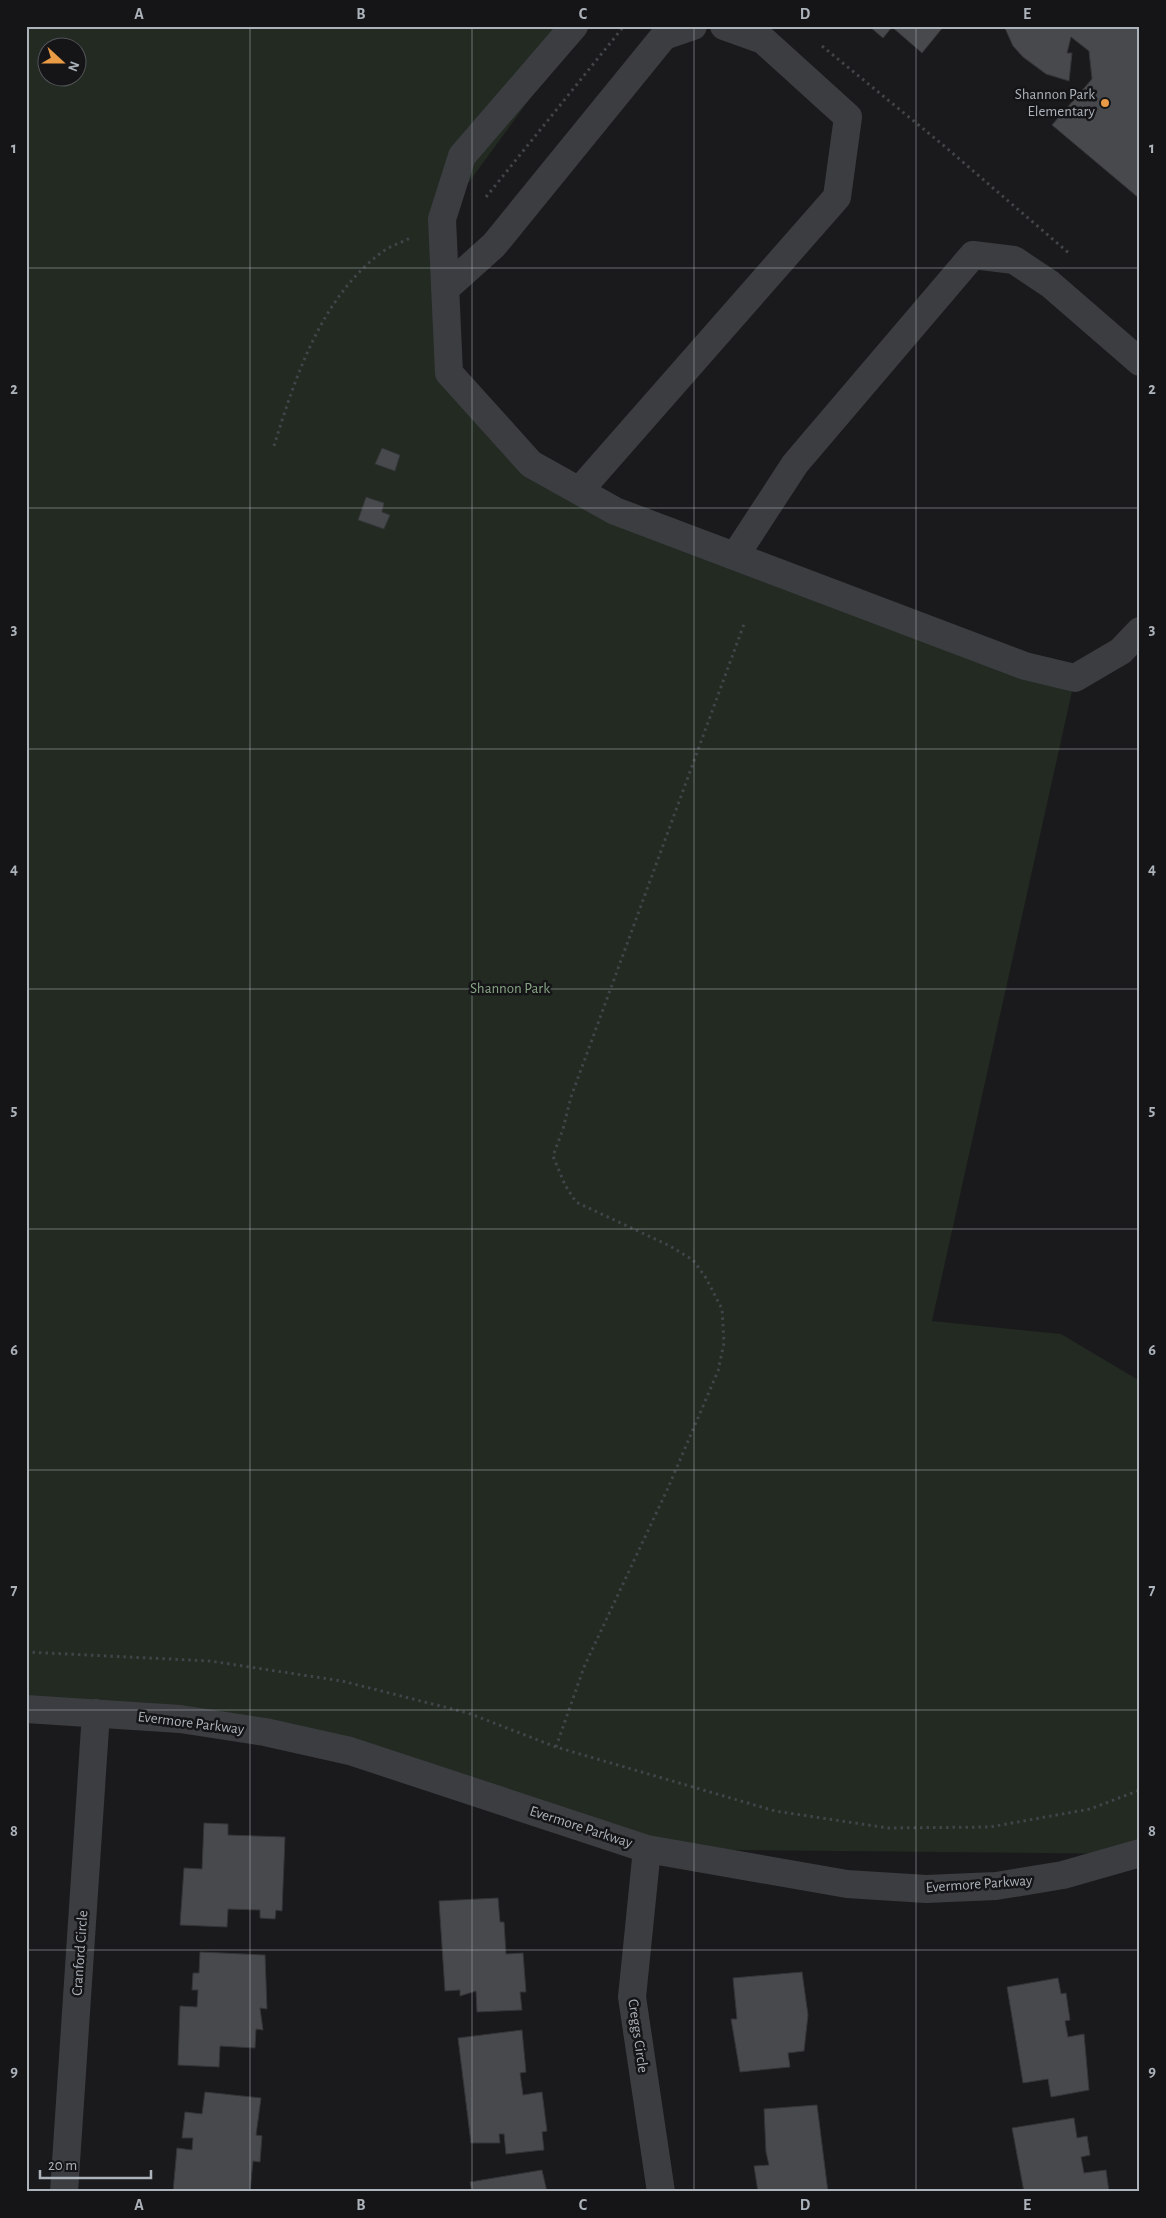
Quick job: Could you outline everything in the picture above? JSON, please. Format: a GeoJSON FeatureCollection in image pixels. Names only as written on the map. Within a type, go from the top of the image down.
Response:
{"type":"FeatureCollection","features":[{"type":"Feature","properties":{"kind":"street"},"geometry":{"type":"LineString","coordinates":[[574,26],[462,156],[442,220],[449,374],[531,464],[615,511],[1025,666],[1074,678],[1121,651],[1140,631]]}},
{"type":"Feature","properties":{"kind":"street"},"geometry":{"type":"LineString","coordinates":[[444,289],[494,245],[664,36],[693,26]]}},
{"type":"Feature","properties":{"kind":"street"},"geometry":{"type":"LineString","coordinates":[[579,491],[837,197],[848,117],[764,40],[724,26]]}},
{"type":"Feature","properties":{"kind":"street"},"geometry":{"type":"LineString","coordinates":[[735,556],[795,464],[973,255],[1014,260],[1050,284],[1140,362]]}},
{"type":"Feature","properties":{"kind":"street","name":"Evermore Parkway"},"geometry":{"type":"LineString","coordinates":[[26,1709],[199,1722],[265,1732],[350,1751],[648,1849],[761,1868],[805,1878],[894,1888],[926,1889],[996,1886],[1031,1881],[1138,1858]]}},
{"type":"Feature","properties":{"kind":"street","name":"Cranford Circle"},"geometry":{"type":"LineString","coordinates":[[64,2192],[96,1714]]}},
{"type":"Feature","properties":{"kind":"street","name":"Creggs Circle"},"geometry":{"type":"LineString","coordinates":[[648,1849],[632,1998],[661,2192]]}},
{"type":"Feature","properties":{"kind":"path"},"geometry":{"type":"LineString","coordinates":[[274,446],[286,405],[301,365],[317,331],[336,302],[362,269],[384,250],[442,220],[476,209],[624,26]]}},
{"type":"Feature","properties":{"kind":"path"},"geometry":{"type":"LineString","coordinates":[[819,43],[1053,238],[1073,258]]}},
{"type":"Feature","properties":{"kind":"path"},"geometry":{"type":"LineString","coordinates":[[556,1747],[584,1667],[668,1488],[718,1371],[724,1343],[722,1309],[706,1278],[693,1260],[670,1246],[576,1202],[565,1185],[553,1156],[564,1129],[571,1097],[744,624]]}},
{"type":"Feature","properties":{"kind":"path"},"geometry":{"type":"LineString","coordinates":[[26,1652],[210,1661],[342,1681],[468,1713],[556,1747],[775,1811],[888,1828],[990,1827],[1090,1809],[1140,1790]]}},
{"type":"Feature","properties":{"kind":"green space","name":"Shannon Park"},"geometry":{"type":"Polygon","coordinates":[[[26,26],[583,26],[442,219],[449,374],[531,464],[1075,678],[932,1321],[1061,1334],[1140,1381],[1140,1851],[1136,1854],[647,1849],[350,1751],[26,1709],[26,26]]]}},
{"type":"Feature","properties":{"kind":"building"},"geometry":{"type":"Polygon","coordinates":[[[869,26],[944,26],[922,53],[892,27],[883,38],[869,26]]]}},
{"type":"Feature","properties":{"kind":"building","name":"Shannon Park Elementary"},"geometry":{"type":"Polygon","coordinates":[[[1004,26],[1140,26],[1140,199],[1052,125],[1092,79],[1089,51],[1071,37],[1067,53],[1072,53],[1069,81],[1046,74],[1023,57],[1013,46],[1004,26]]]}},
{"type":"Feature","properties":{"kind":"building"},"geometry":{"type":"Polygon","coordinates":[[[382,448],[400,455],[395,471],[375,464],[382,448]]]}},
{"type":"Feature","properties":{"kind":"building"},"geometry":{"type":"Polygon","coordinates":[[[366,497],[384,503],[382,512],[390,515],[384,529],[358,520],[366,497]]]}},
{"type":"Feature","properties":{"kind":"building"},"geometry":{"type":"Polygon","coordinates":[[[204,1823],[228,1824],[228,1835],[285,1837],[282,1911],[276,1910],[275,1919],[260,1918],[260,1910],[228,1909],[227,1927],[180,1925],[184,1868],[202,1869],[204,1823]]]}},
{"type":"Feature","properties":{"kind":"building"},"geometry":{"type":"Polygon","coordinates":[[[498,1898],[500,1922],[504,1922],[506,1954],[523,1953],[526,1992],[520,1992],[522,2010],[477,2012],[476,1991],[460,1996],[460,1990],[445,1991],[439,1901],[498,1898]]]}},
{"type":"Feature","properties":{"kind":"building"},"geometry":{"type":"Polygon","coordinates":[[[200,1952],[265,1955],[267,2009],[260,2008],[263,2030],[256,2029],[255,2048],[220,2046],[219,2067],[178,2065],[180,2006],[197,2007],[198,1990],[192,1990],[193,1973],[199,1973],[200,1952]]]}},
{"type":"Feature","properties":{"kind":"building"},"geometry":{"type":"Polygon","coordinates":[[[802,1972],[808,2015],[804,2051],[788,2053],[790,2067],[740,2072],[731,2019],[737,2019],[733,1978],[802,1972]]]}},
{"type":"Feature","properties":{"kind":"building"},"geometry":{"type":"Polygon","coordinates":[[[1058,1978],[1061,1994],[1066,1993],[1070,2020],[1065,2021],[1068,2037],[1084,2034],[1089,2090],[1051,2097],[1048,2079],[1023,2083],[1007,1987],[1058,1978]]]}},
{"type":"Feature","properties":{"kind":"building"},"geometry":{"type":"Polygon","coordinates":[[[522,2030],[526,2072],[520,2073],[523,2095],[542,2092],[547,2131],[542,2132],[544,2150],[506,2154],[504,2134],[499,2134],[500,2143],[471,2143],[458,2038],[522,2030]]]}},
{"type":"Feature","properties":{"kind":"building"},"geometry":{"type":"Polygon","coordinates":[[[205,2092],[261,2098],[256,2135],[262,2136],[260,2162],[253,2161],[250,2192],[173,2192],[177,2148],[192,2150],[193,2138],[182,2138],[185,2112],[202,2114],[205,2092]]]}},
{"type":"Feature","properties":{"kind":"building"},"geometry":{"type":"Polygon","coordinates":[[[817,2105],[828,2192],[758,2192],[754,2166],[769,2165],[766,2152],[764,2109],[817,2105]]]}},
{"type":"Feature","properties":{"kind":"building"},"geometry":{"type":"Polygon","coordinates":[[[1074,2118],[1077,2138],[1087,2136],[1090,2155],[1081,2157],[1084,2173],[1106,2170],[1109,2192],[1024,2192],[1012,2128],[1074,2118]]]}},
{"type":"Feature","properties":{"kind":"building"},"geometry":{"type":"Polygon","coordinates":[[[542,2170],[547,2192],[472,2192],[470,2182],[542,2170]]]}},
{"type":"Feature","properties":{"kind":"place","name":"Shannon Park Elementary"},"geometry":{"type":"Point","coordinates":[1105,103]}}]}
